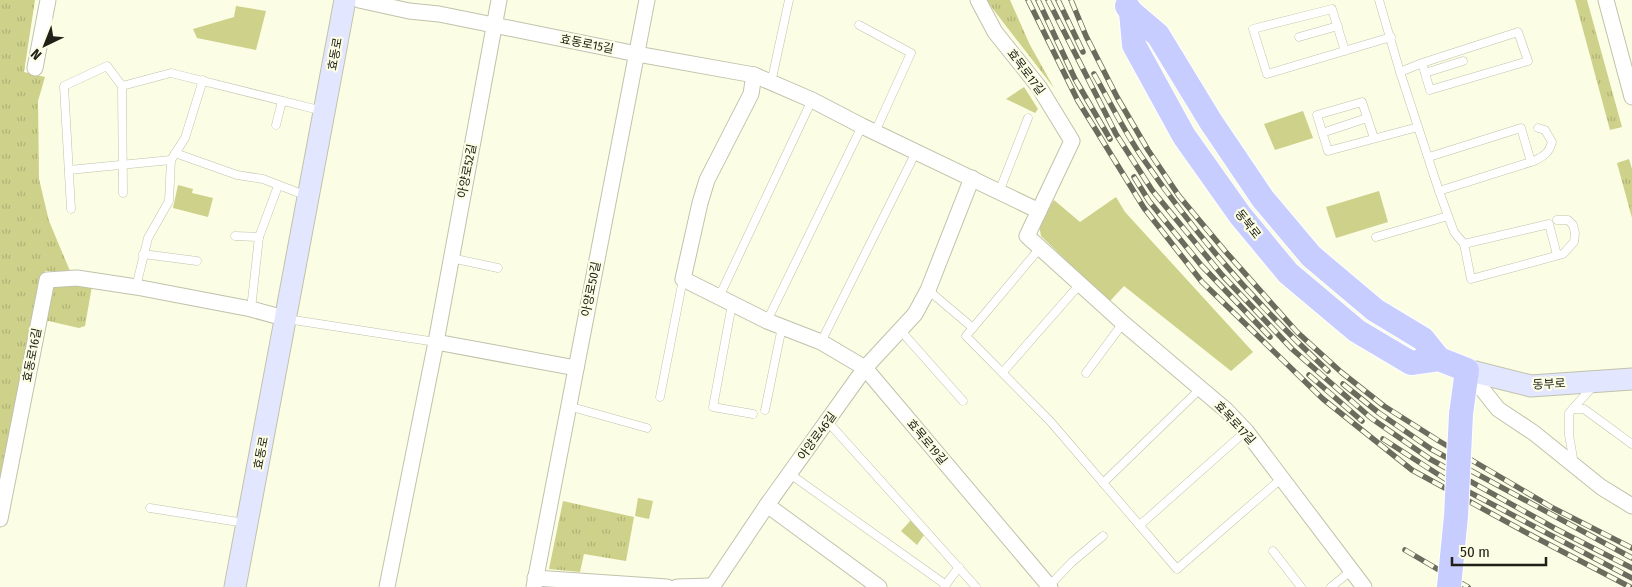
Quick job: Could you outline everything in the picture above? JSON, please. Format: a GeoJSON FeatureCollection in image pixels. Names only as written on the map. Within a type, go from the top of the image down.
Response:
{"type":"FeatureCollection","features":[{"type":"Feature","properties":{"kind":"main road","name":"효동로"},"geometry":{"type":"LineString","coordinates":[[235,587],[345,0]]}},
{"type":"Feature","properties":{"kind":"main road"},"geometry":{"type":"LineString","coordinates":[[1127,6],[1158,35],[1211,122],[1263,199],[1311,256],[1375,310],[1423,339],[1439,359],[1467,370],[1460,414],[1456,516],[1449,587]]}},
{"type":"Feature","properties":{"kind":"main road","name":"동부로"},"geometry":{"type":"LineString","coordinates":[[1467,370],[1531,386],[1632,379]]}},
{"type":"Feature","properties":{"kind":"street"},"geometry":{"type":"LineString","coordinates":[[35,68],[48,0]]}},
{"type":"Feature","properties":{"kind":"street","name":"효동로15길"},"geometry":{"type":"LineString","coordinates":[[359,0],[410,6],[494,26],[754,75],[812,100],[1039,211]]}},
{"type":"Feature","properties":{"kind":"street","name":"아양로52길"},"geometry":{"type":"LineString","coordinates":[[387,587],[436,342],[499,0]]}},
{"type":"Feature","properties":{"kind":"street","name":"아양로50길"},"geometry":{"type":"LineString","coordinates":[[647,0],[535,583],[667,587]]}},
{"type":"Feature","properties":{"kind":"street","name":"효목로17길"},"geometry":{"type":"LineString","coordinates":[[978,0],[995,32],[1039,87],[1072,141],[1027,236],[1124,323],[1201,388],[1246,431],[1364,587]]}},
{"type":"Feature","properties":{"kind":"street"},"geometry":{"type":"LineString","coordinates":[[1606,0],[1632,97]]}},
{"type":"Feature","properties":{"kind":"street"},"geometry":{"type":"LineString","coordinates":[[683,279],[707,180],[751,94],[754,75]]}},
{"type":"Feature","properties":{"kind":"street","name":"아양로46길"},"geometry":{"type":"LineString","coordinates":[[677,587],[712,586],[767,505],[865,368],[915,314],[928,290],[972,178]]}},
{"type":"Feature","properties":{"kind":"street","name":"효동로16길"},"geometry":{"type":"LineString","coordinates":[[0,518],[47,280],[77,278],[136,287],[252,309],[284,318]]}},
{"type":"Feature","properties":{"kind":"street","name":"효목로19길"},"geometry":{"type":"LineString","coordinates":[[683,279],[782,328],[822,342],[865,368],[1049,586]]}},
{"type":"Feature","properties":{"kind":"street"},"geometry":{"type":"LineString","coordinates":[[436,342],[576,368]]}},
{"type":"Feature","properties":{"kind":"street"},"geometry":{"type":"LineString","coordinates":[[1467,370],[1498,409],[1534,433],[1601,487],[1632,506]]}},
{"type":"Feature","properties":{"kind":"street"},"geometry":{"type":"LineString","coordinates":[[767,505],[879,587]]}},
{"type":"Feature","properties":{"kind":"lane"},"geometry":{"type":"LineString","coordinates":[[770,81],[789,0]]}},
{"type":"Feature","properties":{"kind":"lane"},"geometry":{"type":"LineString","coordinates":[[1381,0],[1400,72],[1439,191],[1454,232],[1464,244],[1471,279],[1563,254],[1574,242],[1575,233],[1573,225],[1568,220],[1557,220]]}},
{"type":"Feature","properties":{"kind":"lane"},"geometry":{"type":"LineString","coordinates":[[1345,51],[1332,9],[1253,29],[1267,74],[1345,51],[1390,37]]}},
{"type":"Feature","properties":{"kind":"lane"},"geometry":{"type":"LineString","coordinates":[[767,321],[911,53],[858,25]]}},
{"type":"Feature","properties":{"kind":"lane"},"geometry":{"type":"LineString","coordinates":[[1299,37],[1338,26]]}},
{"type":"Feature","properties":{"kind":"lane"},"geometry":{"type":"LineString","coordinates":[[1400,72],[1422,63],[1518,32],[1528,62],[1430,90],[1422,63]]}},
{"type":"Feature","properties":{"kind":"lane"},"geometry":{"type":"LineString","coordinates":[[1424,73],[1463,61]]}},
{"type":"Feature","properties":{"kind":"lane"},"geometry":{"type":"LineString","coordinates":[[71,210],[64,86],[107,66],[122,86],[123,193]]}},
{"type":"Feature","properties":{"kind":"lane"},"geometry":{"type":"LineString","coordinates":[[122,86],[171,73],[325,111]]}},
{"type":"Feature","properties":{"kind":"lane"},"geometry":{"type":"LineString","coordinates":[[136,287],[148,238],[169,201],[171,160],[185,138],[203,80]]}},
{"type":"Feature","properties":{"kind":"lane"},"geometry":{"type":"LineString","coordinates":[[753,414],[712,407],[725,301],[812,100]]}},
{"type":"Feature","properties":{"kind":"lane"},"geometry":{"type":"LineString","coordinates":[[276,125],[282,101]]}},
{"type":"Feature","properties":{"kind":"lane"},"geometry":{"type":"LineString","coordinates":[[1374,138],[1362,102],[1317,115],[1328,151],[1418,127]]}},
{"type":"Feature","properties":{"kind":"lane"},"geometry":{"type":"LineString","coordinates":[[999,192],[1028,118]]}},
{"type":"Feature","properties":{"kind":"lane"},"geometry":{"type":"LineString","coordinates":[[1328,131],[1367,118]]}},
{"type":"Feature","properties":{"kind":"lane"},"geometry":{"type":"LineString","coordinates":[[1429,157],[1520,128],[1531,162]]}},
{"type":"Feature","properties":{"kind":"lane"},"geometry":{"type":"LineString","coordinates":[[1439,191],[1531,162],[1546,154],[1552,142],[1545,130],[1538,128]]}},
{"type":"Feature","properties":{"kind":"lane"},"geometry":{"type":"LineString","coordinates":[[175,152],[237,175],[263,179],[309,197]]}},
{"type":"Feature","properties":{"kind":"lane"},"geometry":{"type":"LineString","coordinates":[[822,342],[916,152]]}},
{"type":"Feature","properties":{"kind":"lane"},"geometry":{"type":"LineString","coordinates":[[69,170],[171,160]]}},
{"type":"Feature","properties":{"kind":"lane"},"geometry":{"type":"LineString","coordinates":[[252,309],[259,237],[278,186]]}},
{"type":"Feature","properties":{"kind":"lane"},"geometry":{"type":"LineString","coordinates":[[1376,237],[1448,216]]}},
{"type":"Feature","properties":{"kind":"lane"},"geometry":{"type":"LineString","coordinates":[[1464,244],[1549,224],[1557,255]]}},
{"type":"Feature","properties":{"kind":"lane"},"geometry":{"type":"LineString","coordinates":[[235,236],[259,237]]}},
{"type":"Feature","properties":{"kind":"lane"},"geometry":{"type":"LineString","coordinates":[[1040,248],[966,336],[1050,421],[1176,568],[1282,478]]}},
{"type":"Feature","properties":{"kind":"lane"},"geometry":{"type":"LineString","coordinates":[[143,254],[197,261]]}},
{"type":"Feature","properties":{"kind":"lane"},"geometry":{"type":"LineString","coordinates":[[451,258],[498,268]]}},
{"type":"Feature","properties":{"kind":"lane"},"geometry":{"type":"LineString","coordinates":[[660,397],[683,279]]}},
{"type":"Feature","properties":{"kind":"lane"},"geometry":{"type":"LineString","coordinates":[[1003,372],[1080,284]]}},
{"type":"Feature","properties":{"kind":"lane"},"geometry":{"type":"LineString","coordinates":[[928,290],[973,328]]}},
{"type":"Feature","properties":{"kind":"lane"},"geometry":{"type":"LineString","coordinates":[[284,318],[436,342]]}},
{"type":"Feature","properties":{"kind":"lane"},"geometry":{"type":"LineString","coordinates":[[1086,373],[1124,323]]}},
{"type":"Feature","properties":{"kind":"lane"},"geometry":{"type":"LineString","coordinates":[[765,410],[782,328]]}},
{"type":"Feature","properties":{"kind":"lane"},"geometry":{"type":"LineString","coordinates":[[900,331],[963,401]]}},
{"type":"Feature","properties":{"kind":"lane"},"geometry":{"type":"LineString","coordinates":[[1574,466],[1568,435],[1569,413],[1598,381]]}},
{"type":"Feature","properties":{"kind":"lane"},"geometry":{"type":"LineString","coordinates":[[1104,483],[1201,388]]}},
{"type":"Feature","properties":{"kind":"lane"},"geometry":{"type":"LineString","coordinates":[[568,406],[648,428]]}},
{"type":"Feature","properties":{"kind":"lane"},"geometry":{"type":"LineString","coordinates":[[1573,409],[1584,409],[1632,444]]}},
{"type":"Feature","properties":{"kind":"lane"},"geometry":{"type":"LineString","coordinates":[[828,422],[976,587]]}},
{"type":"Feature","properties":{"kind":"lane"},"geometry":{"type":"LineString","coordinates":[[1140,525],[1246,431]]}},
{"type":"Feature","properties":{"kind":"lane"},"geometry":{"type":"LineString","coordinates":[[790,474],[945,586],[959,567]]}},
{"type":"Feature","properties":{"kind":"lane"},"geometry":{"type":"LineString","coordinates":[[150,508],[247,524]]}},
{"type":"Feature","properties":{"kind":"lane"},"geometry":{"type":"LineString","coordinates":[[1049,586],[1072,562],[1104,536]]}},
{"type":"Feature","properties":{"kind":"lane"},"geometry":{"type":"LineString","coordinates":[[1273,551],[1301,587]]}},
{"type":"Feature","properties":{"kind":"lane"},"geometry":{"type":"LineString","coordinates":[[1331,587],[1352,570]]}},
{"type":"Feature","properties":{"kind":"green space"},"geometry":{"type":"Polygon","coordinates":[[[0,0],[35,0],[24,72],[45,77],[38,101],[39,179],[49,221],[70,271],[45,271],[0,492],[0,0]]]}},
{"type":"Feature","properties":{"kind":"green space"},"geometry":{"type":"Polygon","coordinates":[[[986,0],[1010,0],[1030,45],[1054,88],[986,0]]]}},
{"type":"Feature","properties":{"kind":"green space"},"geometry":{"type":"Polygon","coordinates":[[[1575,0],[1587,0],[1622,127],[1610,130],[1575,0]]]}},
{"type":"Feature","properties":{"kind":"green space"},"geometry":{"type":"Polygon","coordinates":[[[236,6],[266,11],[256,50],[197,38],[193,29],[234,17],[236,6]]]}},
{"type":"Feature","properties":{"kind":"green space"},"geometry":{"type":"Polygon","coordinates":[[[1024,87],[1038,109],[1035,113],[1006,99],[1024,87]]]}},
{"type":"Feature","properties":{"kind":"green space"},"geometry":{"type":"Polygon","coordinates":[[[1303,111],[1313,138],[1275,150],[1264,124],[1303,111]]]}},
{"type":"Feature","properties":{"kind":"green space"},"geometry":{"type":"Polygon","coordinates":[[[1629,159],[1632,169],[1632,218],[1617,163],[1629,159]]]}},
{"type":"Feature","properties":{"kind":"green space"},"geometry":{"type":"Polygon","coordinates":[[[178,185],[193,189],[192,193],[213,198],[208,217],[173,208],[178,185]]]}},
{"type":"Feature","properties":{"kind":"green space"},"geometry":{"type":"Polygon","coordinates":[[[1379,191],[1388,222],[1336,238],[1326,207],[1379,191]]]}},
{"type":"Feature","properties":{"kind":"green space"},"geometry":{"type":"Polygon","coordinates":[[[1116,197],[1125,212],[1253,352],[1231,371],[1124,286],[1109,302],[1041,236],[1039,225],[1054,200],[1080,222],[1116,197]]]}},
{"type":"Feature","properties":{"kind":"green space"},"geometry":{"type":"Polygon","coordinates":[[[58,282],[92,286],[85,326],[79,328],[44,320],[50,287],[58,282]]]}},
{"type":"Feature","properties":{"kind":"green space"},"geometry":{"type":"Polygon","coordinates":[[[638,498],[653,501],[649,519],[635,516],[638,498]]]}},
{"type":"Feature","properties":{"kind":"green space"},"geometry":{"type":"Polygon","coordinates":[[[563,501],[634,517],[626,561],[584,554],[580,572],[549,569],[563,501]]]}},
{"type":"Feature","properties":{"kind":"green space"},"geometry":{"type":"Polygon","coordinates":[[[911,520],[924,535],[917,545],[901,531],[911,520]]]}},
{"type":"Feature","properties":{"kind":"railway"},"geometry":{"type":"LineString","coordinates":[[1028,0],[1078,101],[1144,208],[1202,282],[1323,399],[1412,470],[1630,587]]}},
{"type":"Feature","properties":{"kind":"railway"},"geometry":{"type":"LineString","coordinates":[[1038,0],[1075,79],[1110,139]]}},
{"type":"Feature","properties":{"kind":"railway"},"geometry":{"type":"LineString","coordinates":[[1048,0],[1116,134],[1152,190],[1222,275],[1292,349],[1371,418],[1430,459],[1556,529],[1632,568]]}},
{"type":"Feature","properties":{"kind":"railway"},"geometry":{"type":"LineString","coordinates":[[1058,0],[1083,52]]}},
{"type":"Feature","properties":{"kind":"railway"},"geometry":{"type":"LineString","coordinates":[[1071,0],[1086,36],[1117,97],[1148,150],[1179,196],[1297,332],[1341,372],[1384,406],[1439,441],[1553,508],[1632,548]]}},
{"type":"Feature","properties":{"kind":"railway"},"geometry":{"type":"LineString","coordinates":[[1094,74],[1137,150],[1164,189],[1207,244],[1253,296],[1328,371]]}},
{"type":"Feature","properties":{"kind":"railway"},"geometry":{"type":"LineString","coordinates":[[1134,177],[1149,201],[1201,265],[1270,337]]}},
{"type":"Feature","properties":{"kind":"railway"},"geometry":{"type":"LineString","coordinates":[[1309,375],[1362,421]]}},
{"type":"Feature","properties":{"kind":"railway"},"geometry":{"type":"LineString","coordinates":[[1343,384],[1379,413],[1431,449],[1632,558]]}},
{"type":"Feature","properties":{"kind":"railway"},"geometry":{"type":"LineString","coordinates":[[1383,439],[1450,482],[1632,578]]}},
{"type":"Feature","properties":{"kind":"railway"},"geometry":{"type":"LineString","coordinates":[[1405,550],[1468,587]]}}]}
